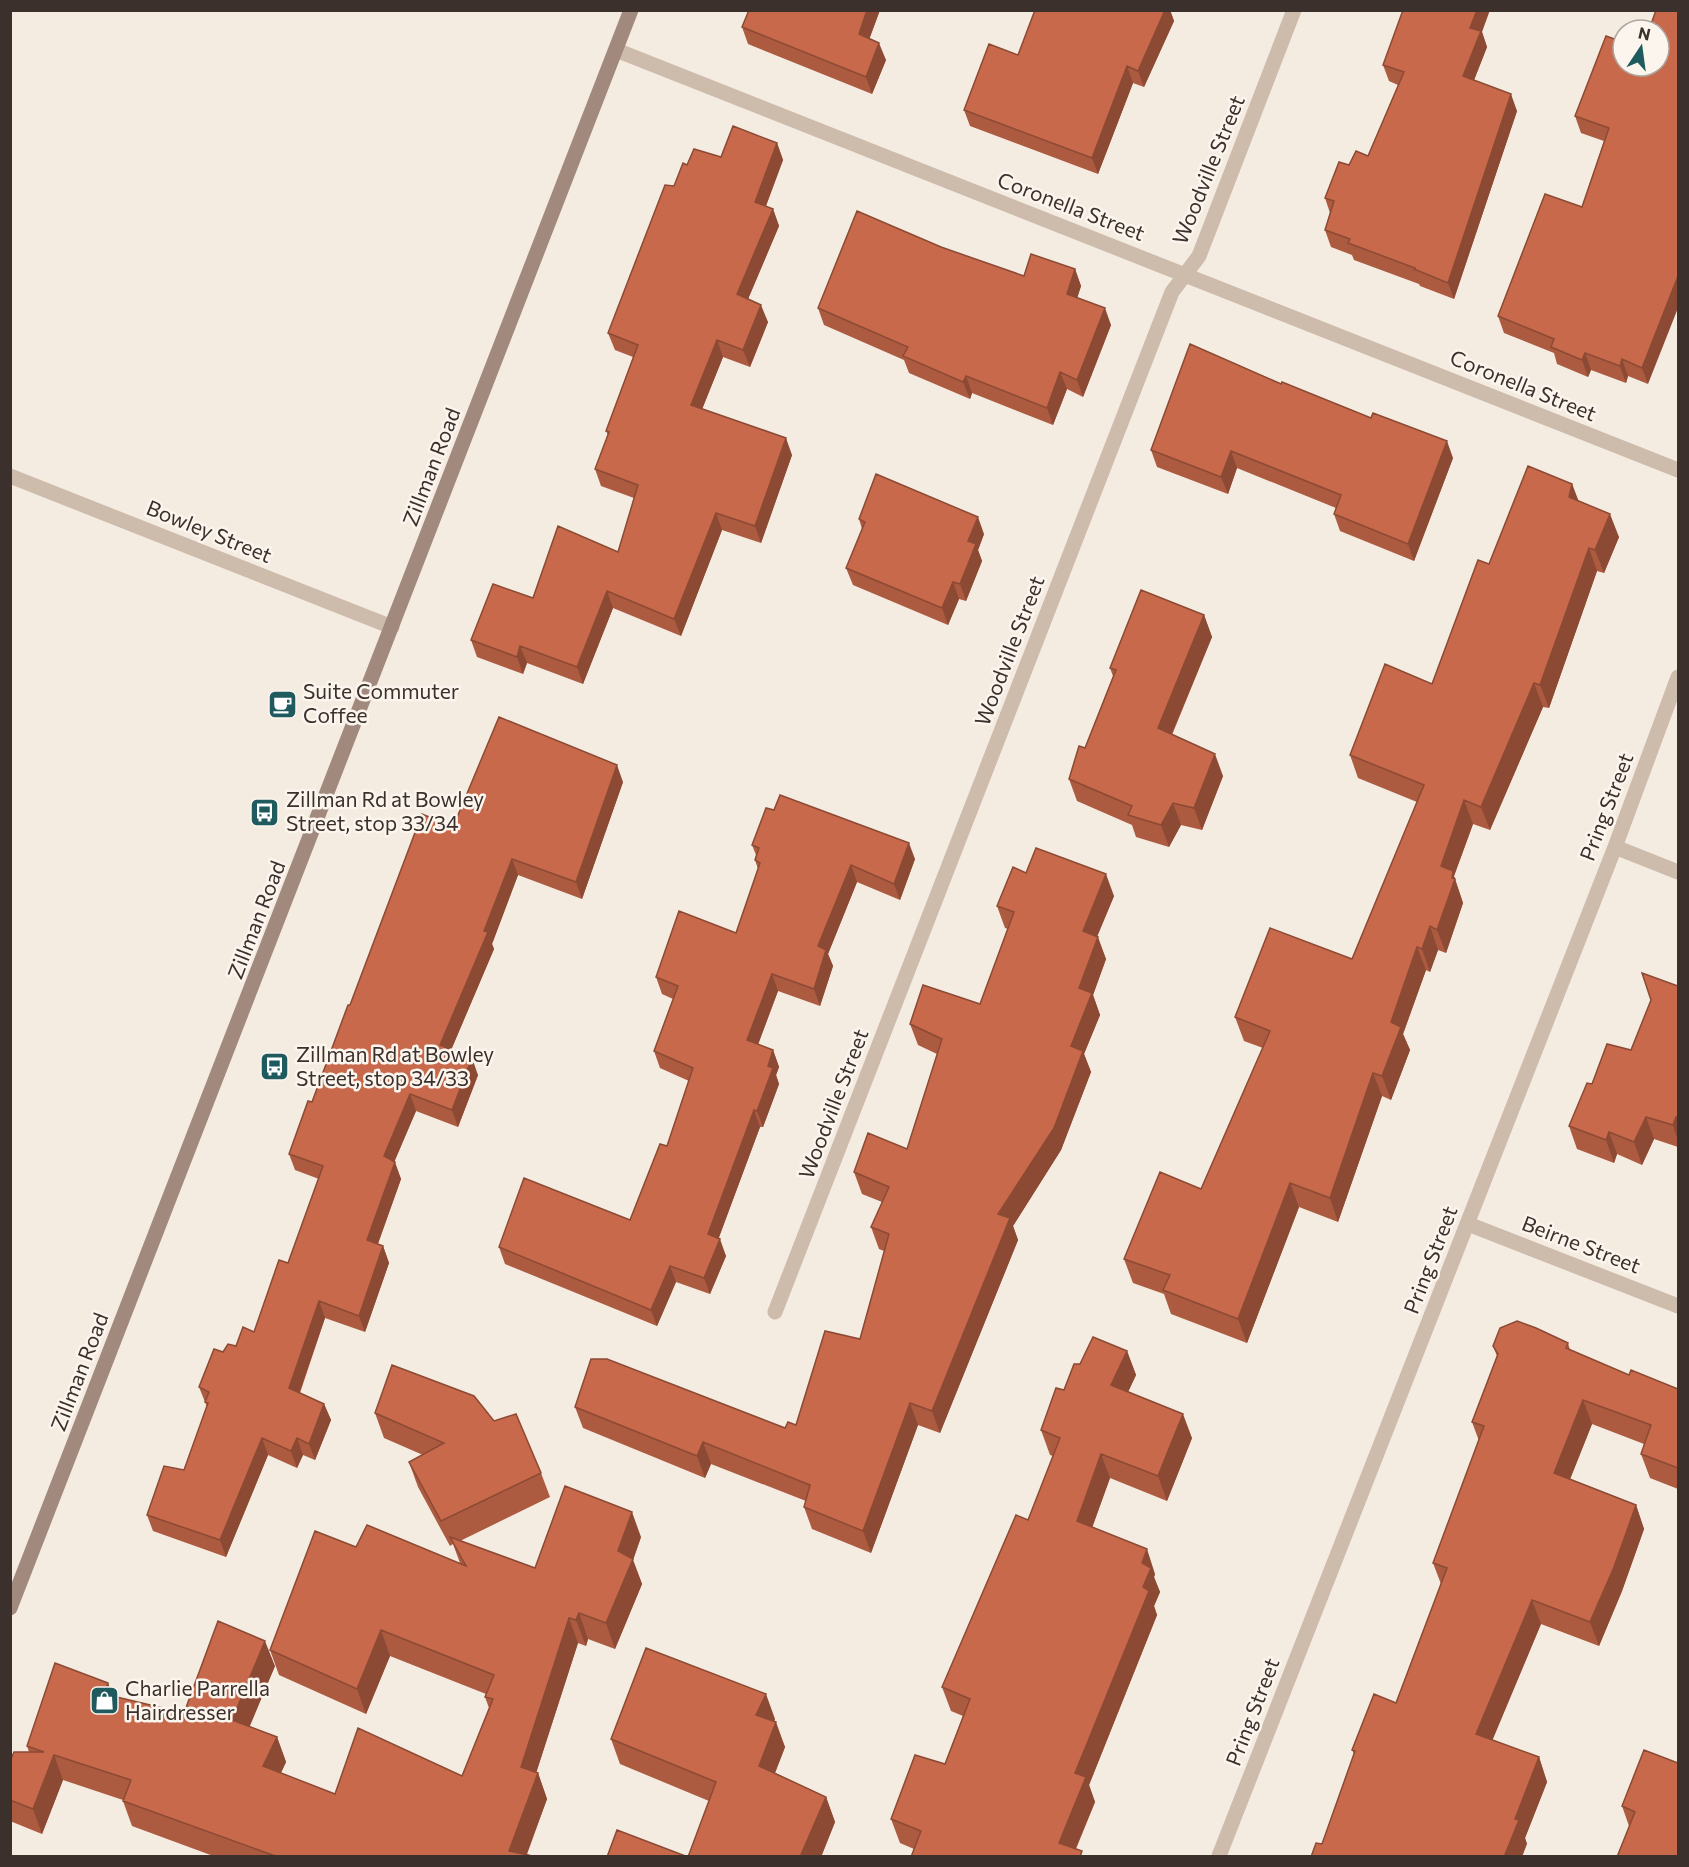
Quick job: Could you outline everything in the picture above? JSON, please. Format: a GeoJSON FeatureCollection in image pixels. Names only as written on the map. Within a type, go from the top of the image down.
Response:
{"type":"FeatureCollection","features":[{"type":"Feature","properties":{"kind":"main road","name":"Zillman Road"},"geometry":{"type":"LineString","coordinates":[[10,1608],[632,10]]}},
{"type":"Feature","properties":{"kind":"street","name":"Woodville Street"},"geometry":{"type":"LineString","coordinates":[[775,1312],[1172,292],[1199,256],[1294,10]]}},
{"type":"Feature","properties":{"kind":"street","name":"Coronella Street"},"geometry":{"type":"LineString","coordinates":[[616,50],[1678,470]]}},
{"type":"Feature","properties":{"kind":"street","name":"Bowley Street"},"geometry":{"type":"LineString","coordinates":[[10,476],[393,627]]}},
{"type":"Feature","properties":{"kind":"street","name":"Pring Street"},"geometry":{"type":"LineString","coordinates":[[1220,1857],[1615,847],[1678,677]]}},
{"type":"Feature","properties":{"kind":"street"},"geometry":{"type":"LineString","coordinates":[[1615,847],[1678,872]]}},
{"type":"Feature","properties":{"kind":"street","name":"Beirne Street"},"geometry":{"type":"LineString","coordinates":[[1468,1224],[1678,1306]]}},
{"type":"Feature","properties":{"kind":"building"},"geometry":{"type":"Polygon","coordinates":[[[749,10],[867,10],[859,34],[879,43],[866,77],[742,27],[749,10]]]}},
{"type":"Feature","properties":{"kind":"building"},"geometry":{"type":"Polygon","coordinates":[[[1035,10],[1165,10],[1138,71],[1127,66],[1092,158],[964,110],[989,44],[1018,55],[1035,10]]]}},
{"type":"Feature","properties":{"kind":"building"},"geometry":{"type":"Polygon","coordinates":[[[1403,10],[1477,10],[1470,28],[1481,31],[1463,76],[1511,94],[1448,283],[1348,243],[1350,239],[1325,230],[1334,201],[1325,198],[1339,162],[1349,165],[1356,151],[1368,156],[1404,72],[1383,65],[1403,10]]]}},
{"type":"Feature","properties":{"kind":"building"},"geometry":{"type":"Polygon","coordinates":[[[1656,10],[1678,10],[1678,276],[1642,368],[1622,359],[1620,366],[1585,353],[1582,360],[1551,347],[1554,339],[1498,316],[1545,194],[1582,207],[1609,128],[1575,116],[1606,36],[1611,38],[1611,78],[1671,78],[1671,18],[1653,18],[1656,10]]]}},
{"type":"Feature","properties":{"kind":"building"},"geometry":{"type":"Polygon","coordinates":[[[733,126],[777,143],[755,202],[773,209],[737,294],[761,305],[743,350],[717,340],[691,405],[786,438],[755,526],[716,513],[674,619],[607,591],[577,667],[520,646],[517,657],[471,640],[493,584],[533,598],[558,526],[618,552],[638,485],[595,469],[609,432],[606,431],[638,345],[608,333],[665,185],[674,186],[683,163],[687,165],[694,149],[721,157],[733,126]]]}},
{"type":"Feature","properties":{"kind":"building"},"geometry":{"type":"Polygon","coordinates":[[[857,211],[941,247],[1024,276],[1031,254],[1075,269],[1067,294],[1105,308],[1077,380],[1060,372],[1047,408],[966,376],[963,382],[903,356],[908,347],[818,308],[857,211]]]}},
{"type":"Feature","properties":{"kind":"building"},"geometry":{"type":"Polygon","coordinates":[[[1190,344],[1281,384],[1282,382],[1371,418],[1373,413],[1447,441],[1408,544],[1334,514],[1341,495],[1231,451],[1221,477],[1151,450],[1190,344]]]}},
{"type":"Feature","properties":{"kind":"building"},"geometry":{"type":"Polygon","coordinates":[[[1528,466],[1572,484],[1569,497],[1610,514],[1595,550],[1589,548],[1540,685],[1534,683],[1481,807],[1464,800],[1441,866],[1453,871],[1452,878],[1455,879],[1437,930],[1430,926],[1422,949],[1417,947],[1391,1022],[1401,1027],[1382,1076],[1373,1073],[1330,1198],[1290,1183],[1238,1319],[1163,1290],[1170,1275],[1124,1259],[1160,1172],[1201,1189],[1270,1031],[1235,1017],[1270,928],[1352,959],[1424,785],[1350,755],[1385,664],[1432,684],[1478,560],[1489,564],[1528,466]]]}},
{"type":"Feature","properties":{"kind":"building"},"geometry":{"type":"Polygon","coordinates":[[[876,474],[978,517],[968,541],[976,544],[960,584],[953,582],[942,608],[846,568],[865,522],[859,519],[876,474]]]}},
{"type":"Feature","properties":{"kind":"building"},"geometry":{"type":"Polygon","coordinates":[[[1141,590],[1204,615],[1158,728],[1215,754],[1194,808],[1173,803],[1161,825],[1128,815],[1132,806],[1069,779],[1079,746],[1085,748],[1116,670],[1110,668],[1141,590]]]}},
{"type":"Feature","properties":{"kind":"building"},"geometry":{"type":"Polygon","coordinates":[[[499,717],[617,765],[576,882],[512,859],[484,931],[488,932],[440,1045],[472,1058],[452,1110],[410,1094],[384,1156],[395,1162],[367,1240],[383,1246],[359,1316],[319,1301],[289,1388],[324,1404],[309,1444],[297,1438],[291,1451],[262,1438],[220,1540],[147,1515],[164,1466],[184,1470],[208,1403],[205,1402],[209,1392],[199,1387],[214,1349],[223,1352],[228,1344],[236,1346],[243,1327],[254,1332],[279,1260],[288,1263],[323,1166],[289,1154],[308,1101],[312,1102],[348,1005],[350,1005],[422,814],[453,827],[499,717]]]}},
{"type":"Feature","properties":{"kind":"building"},"geometry":{"type":"Polygon","coordinates":[[[780,795],[909,843],[894,884],[851,865],[818,946],[826,950],[814,989],[772,974],[747,1040],[773,1050],[768,1066],[773,1068],[757,1111],[754,1110],[708,1234],[720,1239],[704,1278],[670,1266],[651,1310],[499,1247],[524,1178],[630,1220],[660,1144],[667,1146],[693,1068],[654,1051],[678,986],[656,977],[679,911],[736,933],[760,863],[755,860],[759,848],[752,845],[766,808],[774,810],[780,795]]]}},
{"type":"Feature","properties":{"kind":"building"},"geometry":{"type":"Polygon","coordinates":[[[1036,848],[1106,874],[1083,931],[1098,937],[1079,988],[1092,993],[1071,1046],[1083,1051],[1054,1128],[998,1214],[1010,1218],[932,1411],[910,1403],[863,1531],[804,1507],[810,1485],[703,1442],[697,1456],[575,1407],[591,1359],[607,1359],[785,1428],[788,1422],[796,1425],[825,1331],[860,1339],[889,1234],[871,1227],[889,1187],[854,1172],[868,1133],[907,1149],[942,1039],[910,1024],[923,985],[980,1004],[1014,912],[997,906],[1013,867],[1026,873],[1036,848]]]}},
{"type":"Feature","properties":{"kind":"building"},"geometry":{"type":"Polygon","coordinates":[[[1642,973],[1678,986],[1678,1118],[1676,1117],[1673,1125],[1646,1117],[1634,1142],[1609,1132],[1606,1140],[1569,1126],[1587,1083],[1592,1084],[1607,1044],[1631,1050],[1651,1000],[1642,973]]]}},
{"type":"Feature","properties":{"kind":"building"},"geometry":{"type":"Polygon","coordinates":[[[1517,1321],[1568,1343],[1566,1348],[1629,1375],[1631,1370],[1678,1389],[1678,1468],[1641,1454],[1651,1425],[1583,1400],[1554,1473],[1636,1505],[1614,1567],[1590,1622],[1532,1600],[1476,1734],[1539,1757],[1515,1819],[1519,1820],[1504,1857],[1311,1857],[1316,1843],[1322,1844],[1355,1751],[1352,1750],[1374,1694],[1396,1703],[1447,1568],[1433,1563],[1484,1426],[1472,1422],[1498,1354],[1493,1346],[1500,1328],[1517,1321]]]}},
{"type":"Feature","properties":{"kind":"building"},"geometry":{"type":"Polygon","coordinates":[[[1093,1337],[1127,1351],[1111,1385],[1183,1414],[1158,1476],[1101,1454],[1077,1521],[1147,1549],[1142,1563],[1151,1568],[1143,1587],[1149,1591],[1075,1773],[1086,1777],[1059,1843],[1082,1851],[1080,1857],[911,1857],[921,1831],[891,1819],[915,1755],[945,1764],[970,1699],[942,1687],[1016,1515],[1028,1520],[1060,1438],[1041,1430],[1056,1388],[1064,1390],[1074,1364],[1080,1364],[1093,1337]]]}},
{"type":"Feature","properties":{"kind":"building"},"geometry":{"type":"Polygon","coordinates":[[[392,1365],[474,1396],[494,1421],[516,1414],[541,1473],[441,1521],[409,1462],[444,1443],[375,1413],[392,1365]]]}},
{"type":"Feature","properties":{"kind":"building"},"geometry":{"type":"Polygon","coordinates":[[[565,1486],[632,1512],[618,1551],[633,1559],[606,1623],[579,1613],[576,1620],[569,1618],[521,1767],[538,1773],[509,1851],[537,1857],[278,1857],[123,1801],[131,1780],[54,1755],[33,1809],[10,1800],[10,1761],[14,1752],[44,1752],[27,1746],[55,1663],[108,1683],[104,1694],[184,1713],[218,1621],[265,1641],[232,1720],[277,1737],[263,1766],[335,1794],[358,1728],[462,1776],[493,1699],[485,1697],[494,1675],[381,1630],[357,1689],[270,1650],[315,1531],[356,1547],[367,1525],[466,1566],[450,1537],[535,1568],[565,1486]]]}},
{"type":"Feature","properties":{"kind":"building"},"geometry":{"type":"Polygon","coordinates":[[[646,1648],[766,1694],[756,1715],[776,1722],[759,1766],[826,1797],[800,1857],[688,1857],[716,1782],[611,1739],[646,1648]]]}},
{"type":"Feature","properties":{"kind":"building"},"geometry":{"type":"Polygon","coordinates":[[[1644,1750],[1678,1763],[1678,1857],[1617,1857],[1635,1812],[1622,1806],[1644,1750]]]}},
{"type":"Feature","properties":{"kind":"building"},"geometry":{"type":"Polygon","coordinates":[[[617,1830],[688,1857],[607,1857],[617,1830]]]}},
{"type":"Feature","properties":{"kind":"place","name":"Suite Commuter Coffee"},"geometry":{"type":"Point","coordinates":[282,704]}},
{"type":"Feature","properties":{"kind":"place","name":"Zillman Rd at Bowley Street, stop 33/34"},"geometry":{"type":"Point","coordinates":[265,812]}},
{"type":"Feature","properties":{"kind":"place","name":"Zillman Rd at Bowley Street, stop 34/33"},"geometry":{"type":"Point","coordinates":[275,1067]}},
{"type":"Feature","properties":{"kind":"place","name":"Charlie Parrella Hairdresser"},"geometry":{"type":"Point","coordinates":[104,1701]}}]}
